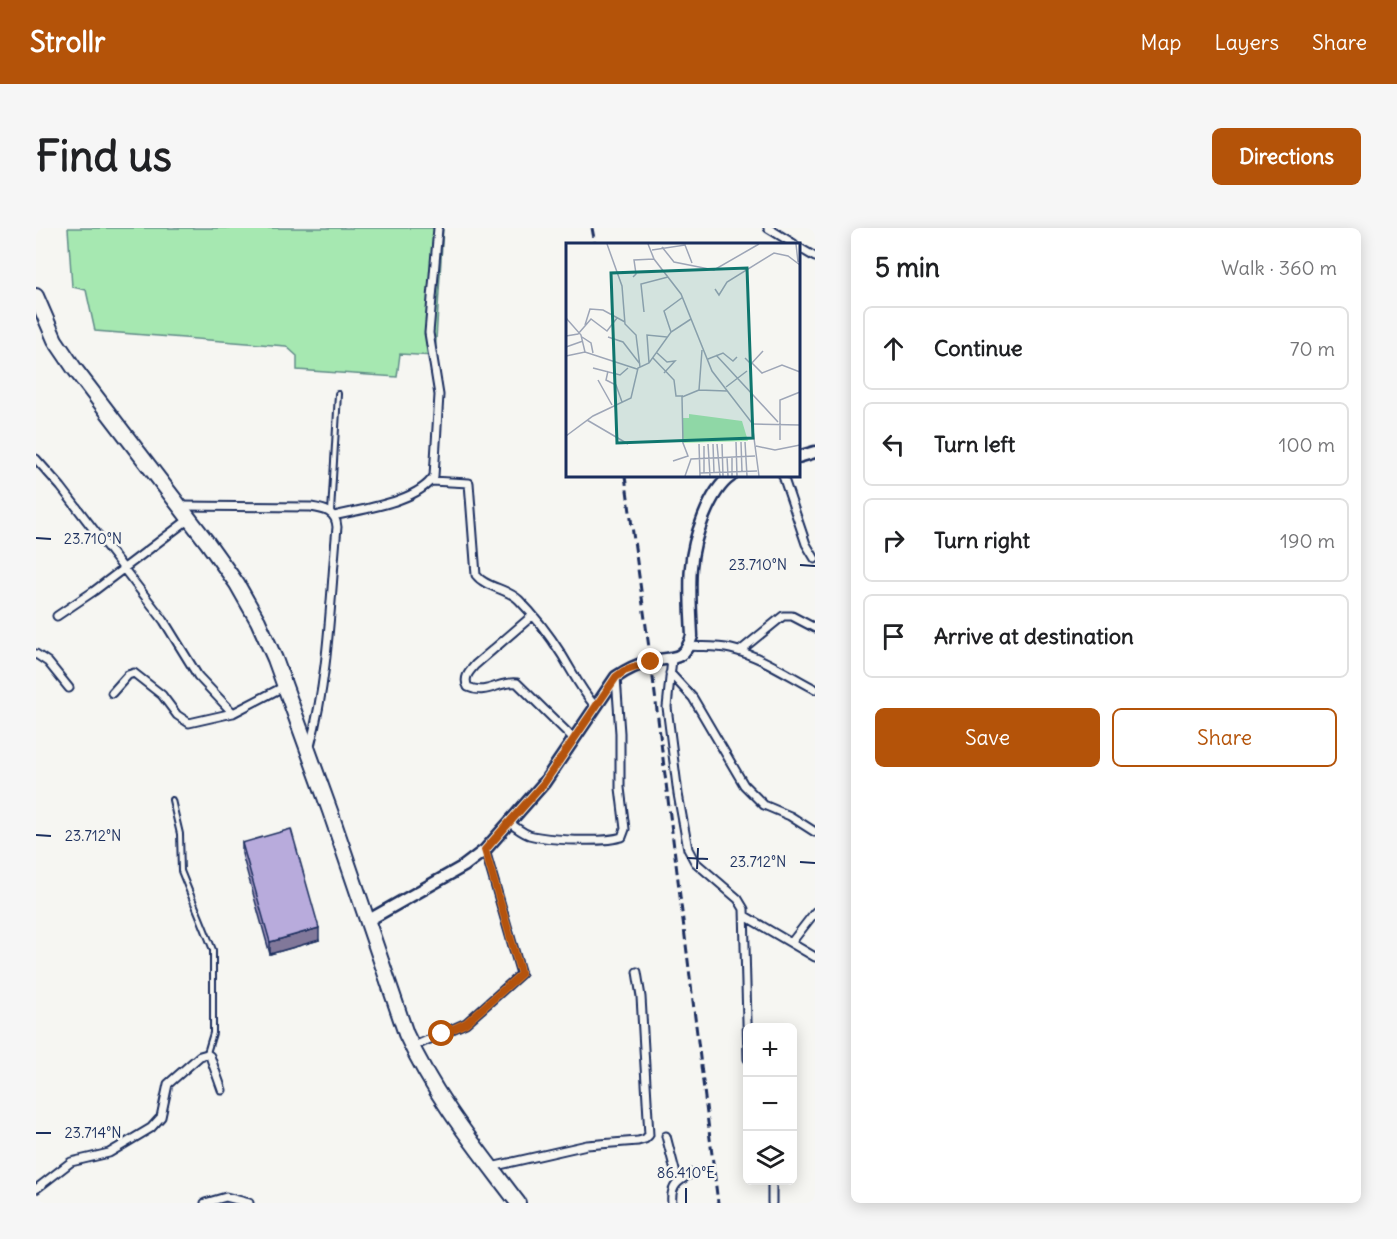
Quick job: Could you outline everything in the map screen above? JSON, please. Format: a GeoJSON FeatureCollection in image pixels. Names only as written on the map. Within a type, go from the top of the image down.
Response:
{"type":"FeatureCollection","features":[{"type":"Feature","properties":{"kind":"highway"},"geometry":{"type":"LineString","coordinates":[[36,296],[39,311],[55,340],[86,386],[237,584],[258,621],[285,686],[412,1047],[437,1095],[518,1203]]}},
{"type":"Feature","properties":{"kind":"street"},"geometry":{"type":"LineString","coordinates":[[178,506],[311,507],[332,514],[396,500],[412,494],[431,481],[436,468],[439,402],[429,333],[438,228]]}},
{"type":"Feature","properties":{"kind":"street"},"geometry":{"type":"LineString","coordinates":[[768,228],[792,243]]}},
{"type":"Feature","properties":{"kind":"street"},"geometry":{"type":"LineString","coordinates":[[800,248],[815,257]]}},
{"type":"Feature","properties":{"kind":"street"},"geometry":{"type":"LineString","coordinates":[[800,456],[815,452]]}},
{"type":"Feature","properties":{"kind":"street"},"geometry":{"type":"LineString","coordinates":[[36,459],[61,488],[172,633],[198,676],[233,713]]}},
{"type":"Feature","properties":{"kind":"street"},"geometry":{"type":"LineString","coordinates":[[367,921],[464,866],[485,850],[544,783],[616,677],[624,671],[651,662],[672,659],[684,653],[692,636],[691,570],[694,548],[711,501],[718,489],[730,477]]}},
{"type":"Feature","properties":{"kind":"street"},"geometry":{"type":"LineString","coordinates":[[783,477],[806,544],[815,559]]}},
{"type":"Feature","properties":{"kind":"street"},"geometry":{"type":"LineString","coordinates":[[431,481],[469,483],[476,575],[484,582],[510,593],[532,616],[557,647],[579,686],[595,706]]}},
{"type":"Feature","properties":{"kind":"street"},"geometry":{"type":"LineString","coordinates":[[308,750],[316,720],[324,670],[337,527],[332,514]]}},
{"type":"Feature","properties":{"kind":"street"},"geometry":{"type":"LineString","coordinates":[[57,616],[189,519]]}},
{"type":"Feature","properties":{"kind":"street"},"geometry":{"type":"LineString","coordinates":[[740,651],[783,615],[792,616],[815,628]]}},
{"type":"Feature","properties":{"kind":"street"},"geometry":{"type":"LineString","coordinates":[[532,616],[475,665],[467,674],[466,683],[468,687],[477,690],[489,690],[509,683],[517,683],[573,738]]}},
{"type":"Feature","properties":{"kind":"street"},"geometry":{"type":"LineString","coordinates":[[689,646],[728,648],[740,651],[758,658],[815,689]]}},
{"type":"Feature","properties":{"kind":"street"},"geometry":{"type":"LineString","coordinates":[[36,654],[48,662],[69,688]]}},
{"type":"Feature","properties":{"kind":"street"},"geometry":{"type":"LineString","coordinates":[[672,659],[667,707],[676,783],[688,849],[695,862],[738,899],[744,909],[746,1023]]}},
{"type":"Feature","properties":{"kind":"street"},"geometry":{"type":"LineString","coordinates":[[112,693],[128,675],[135,673],[162,695],[185,722],[194,723],[233,713],[285,686]]}},
{"type":"Feature","properties":{"kind":"street"},"geometry":{"type":"LineString","coordinates":[[670,673],[693,698],[744,785],[764,805],[790,816],[815,832]]}},
{"type":"Feature","properties":{"kind":"street"},"geometry":{"type":"LineString","coordinates":[[509,822],[520,831],[534,836],[583,840],[622,837],[625,829],[620,788],[620,733],[616,677]]}},
{"type":"Feature","properties":{"kind":"street"},"geometry":{"type":"LineString","coordinates":[[412,1047],[466,1023],[521,974],[485,850]]}},
{"type":"Feature","properties":{"kind":"street"},"geometry":{"type":"LineString","coordinates":[[791,943],[815,912]]}},
{"type":"Feature","properties":{"kind":"street"},"geometry":{"type":"LineString","coordinates":[[745,916],[815,957]]}},
{"type":"Feature","properties":{"kind":"street"},"geometry":{"type":"LineString","coordinates":[[491,1167],[587,1145],[638,1141],[649,1135],[641,997],[637,972]]}},
{"type":"Feature","properties":{"kind":"street"},"geometry":{"type":"LineString","coordinates":[[36,1189],[71,1162],[109,1153],[152,1128],[161,1117],[168,1084],[196,1058],[207,1054],[212,1059],[222,1090]]}},
{"type":"Feature","properties":{"kind":"street"},"geometry":{"type":"LineString","coordinates":[[666,1136],[678,1182]]}},
{"type":"Feature","properties":{"kind":"street"},"geometry":{"type":"LineString","coordinates":[[672,1203],[671,1190],[678,1182],[692,1173]]}},
{"type":"Feature","properties":{"kind":"street"},"geometry":{"type":"LineString","coordinates":[[772,1185],[772,1203]]}},
{"type":"Feature","properties":{"kind":"street"},"geometry":{"type":"LineString","coordinates":[[205,1203],[225,1197],[249,1203]]}},
{"type":"Feature","properties":{"kind":"lane"},"geometry":{"type":"LineString","coordinates":[[332,514],[338,394]]}},
{"type":"Feature","properties":{"kind":"lane"},"geometry":{"type":"LineString","coordinates":[[172,800],[180,834],[180,858],[184,880],[213,950],[213,1033],[207,1054]]}},
{"type":"Feature","properties":{"kind":"green space"},"geometry":{"type":"Polygon","coordinates":[[[68,228],[443,228],[435,356],[400,354],[397,377],[297,370],[297,356],[286,346],[95,331],[86,290],[72,287],[68,228]]]}},
{"type":"Feature","properties":{"kind":"building"},"geometry":{"type":"Polygon","coordinates":[[[291,829],[319,928],[270,942],[242,843],[291,829]]]}},
{"type":"Feature","properties":{"kind":"railway"},"geometry":{"type":"LineString","coordinates":[[592,228],[595,243]]}},
{"type":"Feature","properties":{"kind":"railway"},"geometry":{"type":"LineString","coordinates":[[625,477],[651,662],[718,1203]]}},
{"type":"Feature","properties":{"kind":"route"},"geometry":{"type":"LineString","coordinates":[[442,1034],[466,1023],[499,991],[521,974],[485,850],[544,783],[606,688],[624,671],[651,662]]}}]}
